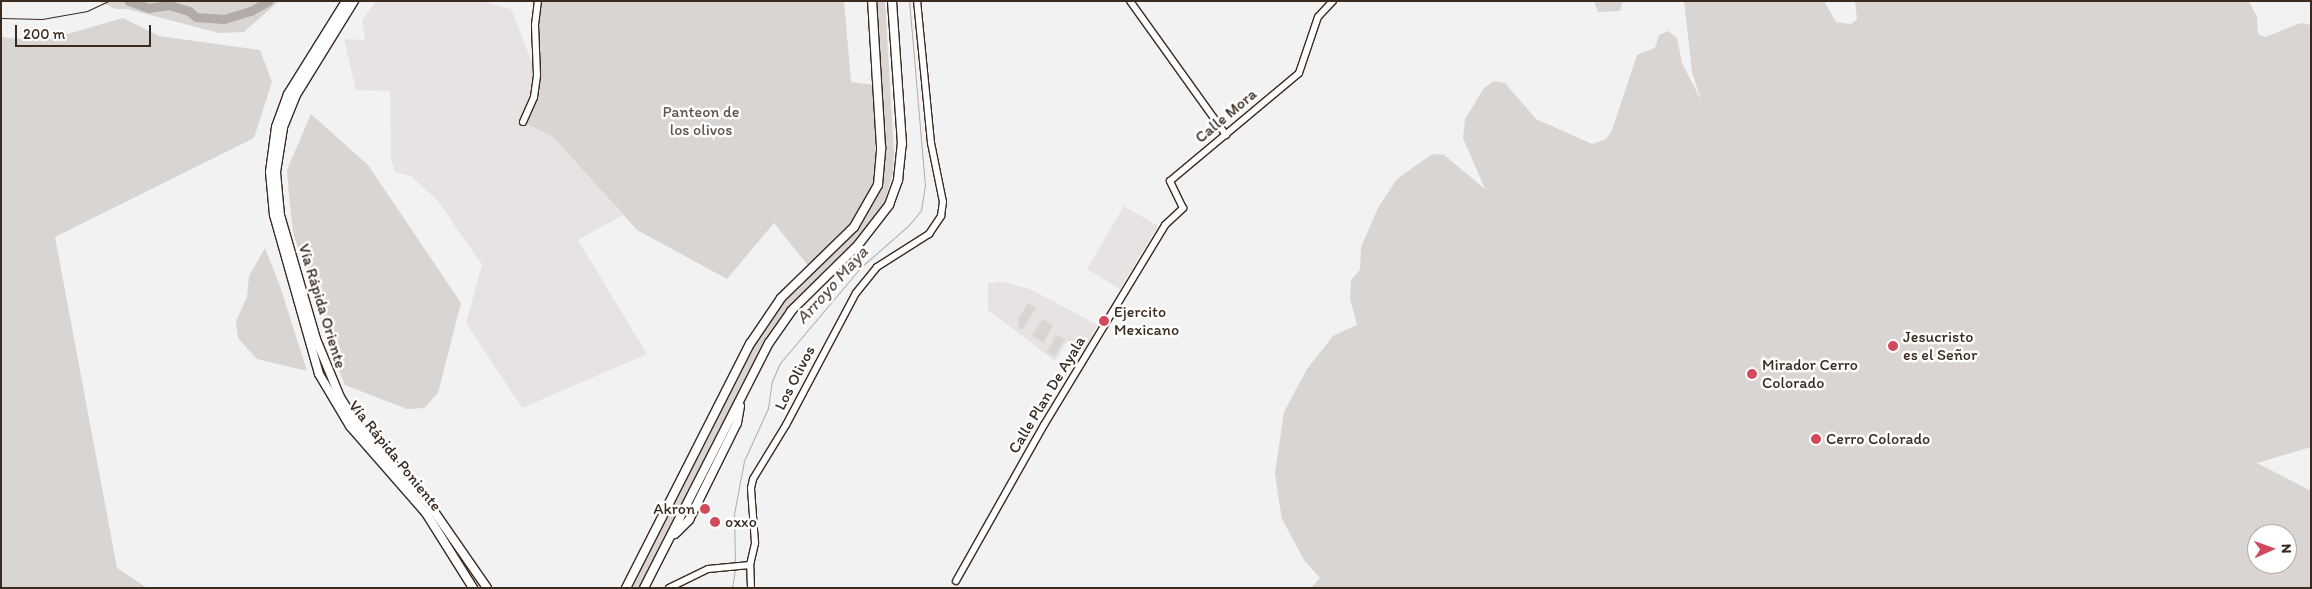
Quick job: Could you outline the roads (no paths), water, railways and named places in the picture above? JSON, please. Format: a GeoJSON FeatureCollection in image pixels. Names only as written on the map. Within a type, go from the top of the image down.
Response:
{"type":"FeatureCollection","features":[{"type":"Feature","properties":{"kind":"highway","name":"Vía Rápida Poniente"},"geometry":{"type":"LineString","coordinates":[[346,1],[288,94],[276,127],[270,172],[274,216],[319,374],[350,426],[426,513],[473,587]]}},
{"type":"Feature","properties":{"kind":"highway","name":"Vía Rápida Oriente"},"geometry":{"type":"LineString","coordinates":[[354,1],[304,80],[283,128],[276,172],[280,215],[316,339],[340,397],[355,422],[431,507],[458,543],[485,586]]}},
{"type":"Feature","properties":{"kind":"highway"},"geometry":{"type":"LineString","coordinates":[[626,588],[750,344],[770,313],[793,285],[854,227],[878,185],[881,147],[872,1]]}},
{"type":"Feature","properties":{"kind":"highway"},"geometry":{"type":"LineString","coordinates":[[644,588],[670,540],[689,520],[737,423],[741,398],[769,343],[791,312],[858,245],[876,224],[892,196],[898,180],[902,144],[892,1]]}},
{"type":"Feature","properties":{"kind":"highway"},"geometry":{"type":"LineString","coordinates":[[621,588],[652,537]]}},
{"type":"Feature","properties":{"kind":"highway"},"geometry":{"type":"LineString","coordinates":[[649,588],[670,540]]}},
{"type":"Feature","properties":{"kind":"street"},"geometry":{"type":"LineString","coordinates":[[523,122],[534,97],[536,82],[535,26],[538,1]]}},
{"type":"Feature","properties":{"kind":"street","name":"Los Olivos"},"geometry":{"type":"LineString","coordinates":[[752,588],[746,565],[755,544],[750,488],[753,478],[786,425],[856,293],[877,267],[929,234],[940,216],[942,202],[931,143],[917,1]]}},
{"type":"Feature","properties":{"kind":"street"},"geometry":{"type":"LineString","coordinates":[[1130,1],[1226,135]]}},
{"type":"Feature","properties":{"kind":"street","name":"Calle Mora"},"geometry":{"type":"LineString","coordinates":[[1183,208],[1170,181],[1299,73],[1318,16],[1333,1]]}},
{"type":"Feature","properties":{"kind":"street","name":"Calle Plan De Ayala"},"geometry":{"type":"LineString","coordinates":[[956,581],[1044,425],[1165,225],[1183,208]]}},
{"type":"Feature","properties":{"kind":"street"},"geometry":{"type":"LineString","coordinates":[[670,588],[708,569],[746,565]]}},
{"type":"Feature","properties":{"kind":"waterway"},"geometry":{"type":"LineString","coordinates":[[129,1],[148,8],[169,5],[189,11],[196,17],[224,19],[251,11],[268,1]]}},
{"type":"Feature","properties":{"kind":"waterway","name":"Arroyo Maya"},"geometry":{"type":"LineString","coordinates":[[735,565],[734,514],[744,461],[768,408],[772,381],[780,363],[861,267],[909,225],[921,210],[925,186],[909,1]]}},
{"type":"Feature","properties":{"kind":"waterway","name":"Arroyo Maya"},"geometry":{"type":"LineString","coordinates":[[732,588],[735,569]]}},
{"type":"Feature","properties":{"kind":"railway"},"geometry":{"type":"LineString","coordinates":[[1,18],[42,19],[87,11],[108,1]]}},
{"type":"Feature","properties":{"kind":"place","name":"Ejercito Mexicano"},"geometry":{"type":"Point","coordinates":[1104,321]}},
{"type":"Feature","properties":{"kind":"place","name":"Jesucristo es el Señor"},"geometry":{"type":"Point","coordinates":[1893,346]}},
{"type":"Feature","properties":{"kind":"place","name":"Mirador Cerro Colorado"},"geometry":{"type":"Point","coordinates":[1752,374]}},
{"type":"Feature","properties":{"kind":"place","name":"Cerro Colorado"},"geometry":{"type":"Point","coordinates":[1816,439]}},
{"type":"Feature","properties":{"kind":"place","name":"Akron"},"geometry":{"type":"Point","coordinates":[705,509]}},
{"type":"Feature","properties":{"kind":"place","name":"oxxo"},"geometry":{"type":"Point","coordinates":[715,522]}},
{"type":"Feature","properties":{"kind":"park label","name":"Panteon de los olivos"},"geometry":{"type":"Point","coordinates":[701,121]}}]}
